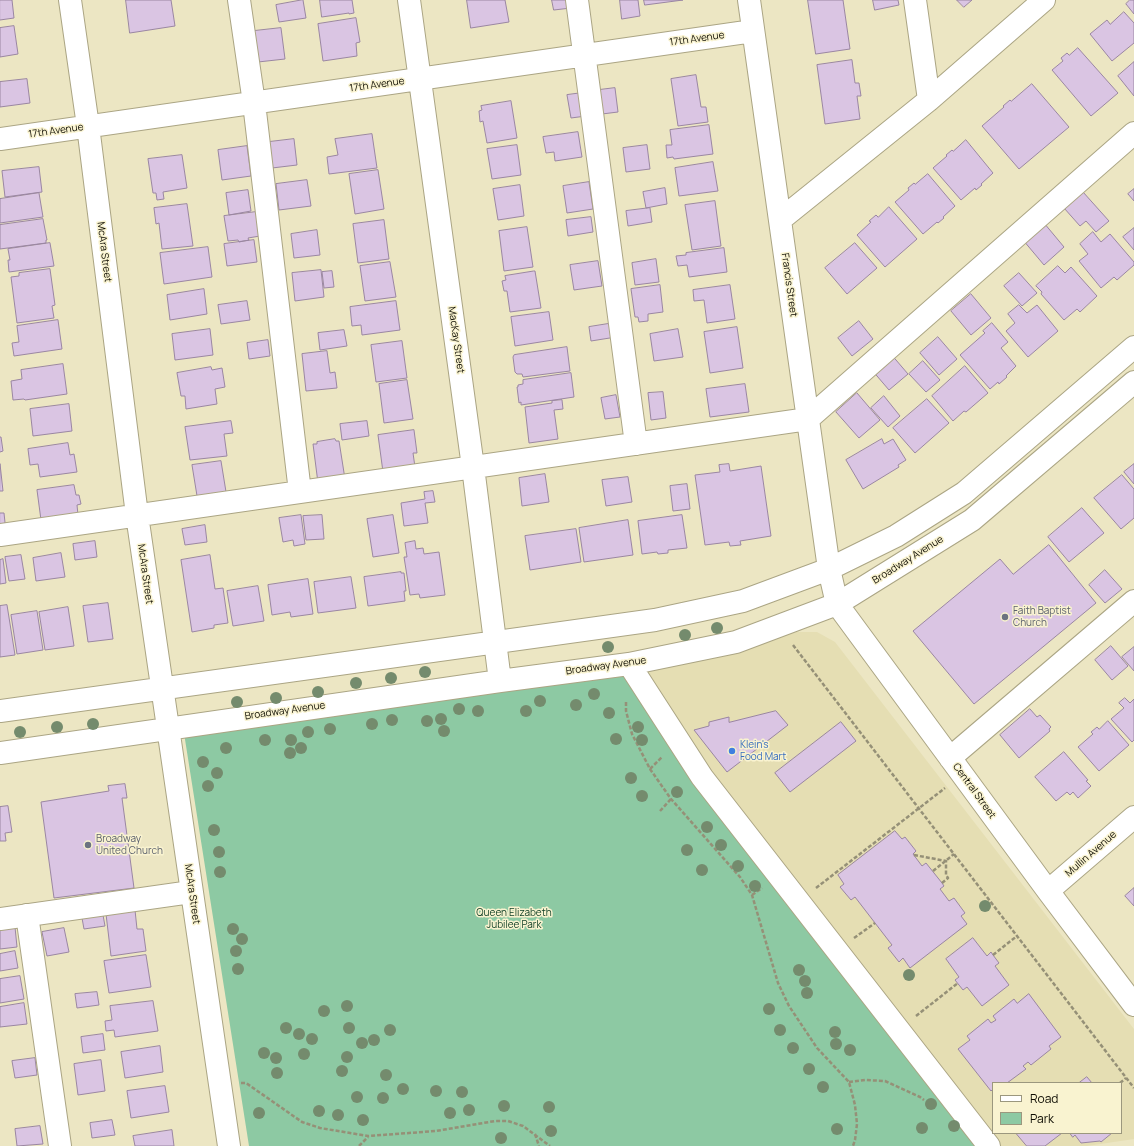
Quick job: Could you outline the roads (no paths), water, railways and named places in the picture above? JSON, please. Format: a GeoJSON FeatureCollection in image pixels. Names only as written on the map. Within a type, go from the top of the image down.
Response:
{"type":"FeatureCollection","features":[{"type":"Feature","properties":{"kind":"street","name":"McAra Street"},"geometry":{"type":"LineString","coordinates":[[70,0],[88,126],[137,516],[229,1146]]}},
{"type":"Feature","properties":{"kind":"street"},"geometry":{"type":"LineString","coordinates":[[239,0],[254,103],[300,492]]}},
{"type":"Feature","properties":{"kind":"street","name":"MacKay Street"},"geometry":{"type":"LineString","coordinates":[[409,0],[473,467],[500,681]]}},
{"type":"Feature","properties":{"kind":"street"},"geometry":{"type":"LineString","coordinates":[[577,0],[636,444]]}},
{"type":"Feature","properties":{"kind":"street","name":"Francis Street"},"geometry":{"type":"LineString","coordinates":[[749,0],[829,569]]}},
{"type":"Feature","properties":{"kind":"street"},"geometry":{"type":"LineString","coordinates":[[915,0],[929,100]]}},
{"type":"Feature","properties":{"kind":"street"},"geometry":{"type":"LineString","coordinates":[[780,220],[929,100],[1044,0]]}},
{"type":"Feature","properties":{"kind":"street","name":"17th Avenue"},"geometry":{"type":"LineString","coordinates":[[0,139],[753,32]]}},
{"type":"Feature","properties":{"kind":"street"},"geometry":{"type":"LineString","coordinates":[[0,535],[808,419],[1134,133]]}},
{"type":"Feature","properties":{"kind":"street"},"geometry":{"type":"LineString","coordinates":[[0,711],[495,644],[662,619],[743,601],[829,569],[896,536],[964,493],[1134,347]]}},
{"type":"Feature","properties":{"kind":"street"},"geometry":{"type":"LineString","coordinates":[[1102,375],[1126,389]]}},
{"type":"Feature","properties":{"kind":"street","name":"Broadway Avenue"},"geometry":{"type":"LineString","coordinates":[[0,753],[500,681],[629,664],[736,642],[837,604],[972,520],[1126,389]]}},
{"type":"Feature","properties":{"kind":"street","name":"Central Street"},"geometry":{"type":"LineString","coordinates":[[829,569],[837,604],[1048,892],[1134,1005]]}},
{"type":"Feature","properties":{"kind":"street"},"geometry":{"type":"LineString","coordinates":[[956,767],[1134,601]]}},
{"type":"Feature","properties":{"kind":"street"},"geometry":{"type":"LineString","coordinates":[[629,664],[702,778],[989,1146]]}},
{"type":"Feature","properties":{"kind":"street","name":"Mullin Avenue"},"geometry":{"type":"LineString","coordinates":[[1048,892],[1134,817]]}},
{"type":"Feature","properties":{"kind":"street"},"geometry":{"type":"LineString","coordinates":[[0,919],[192,892]]}},
{"type":"Feature","properties":{"kind":"street"},"geometry":{"type":"LineString","coordinates":[[27,915],[60,1146]]}},
{"type":"Feature","properties":{"kind":"place","name":"Faith Baptist Church"},"geometry":{"type":"Point","coordinates":[1005,617]}},
{"type":"Feature","properties":{"kind":"place","name":"Klein's Food Mart"},"geometry":{"type":"Point","coordinates":[732,751]}},
{"type":"Feature","properties":{"kind":"place","name":"Broadway United Church"},"geometry":{"type":"Point","coordinates":[88,845]}},
{"type":"Feature","properties":{"kind":"park label","name":"Queen Elizabeth Jubilee Park"},"geometry":{"type":"Point","coordinates":[514,918]}}]}
